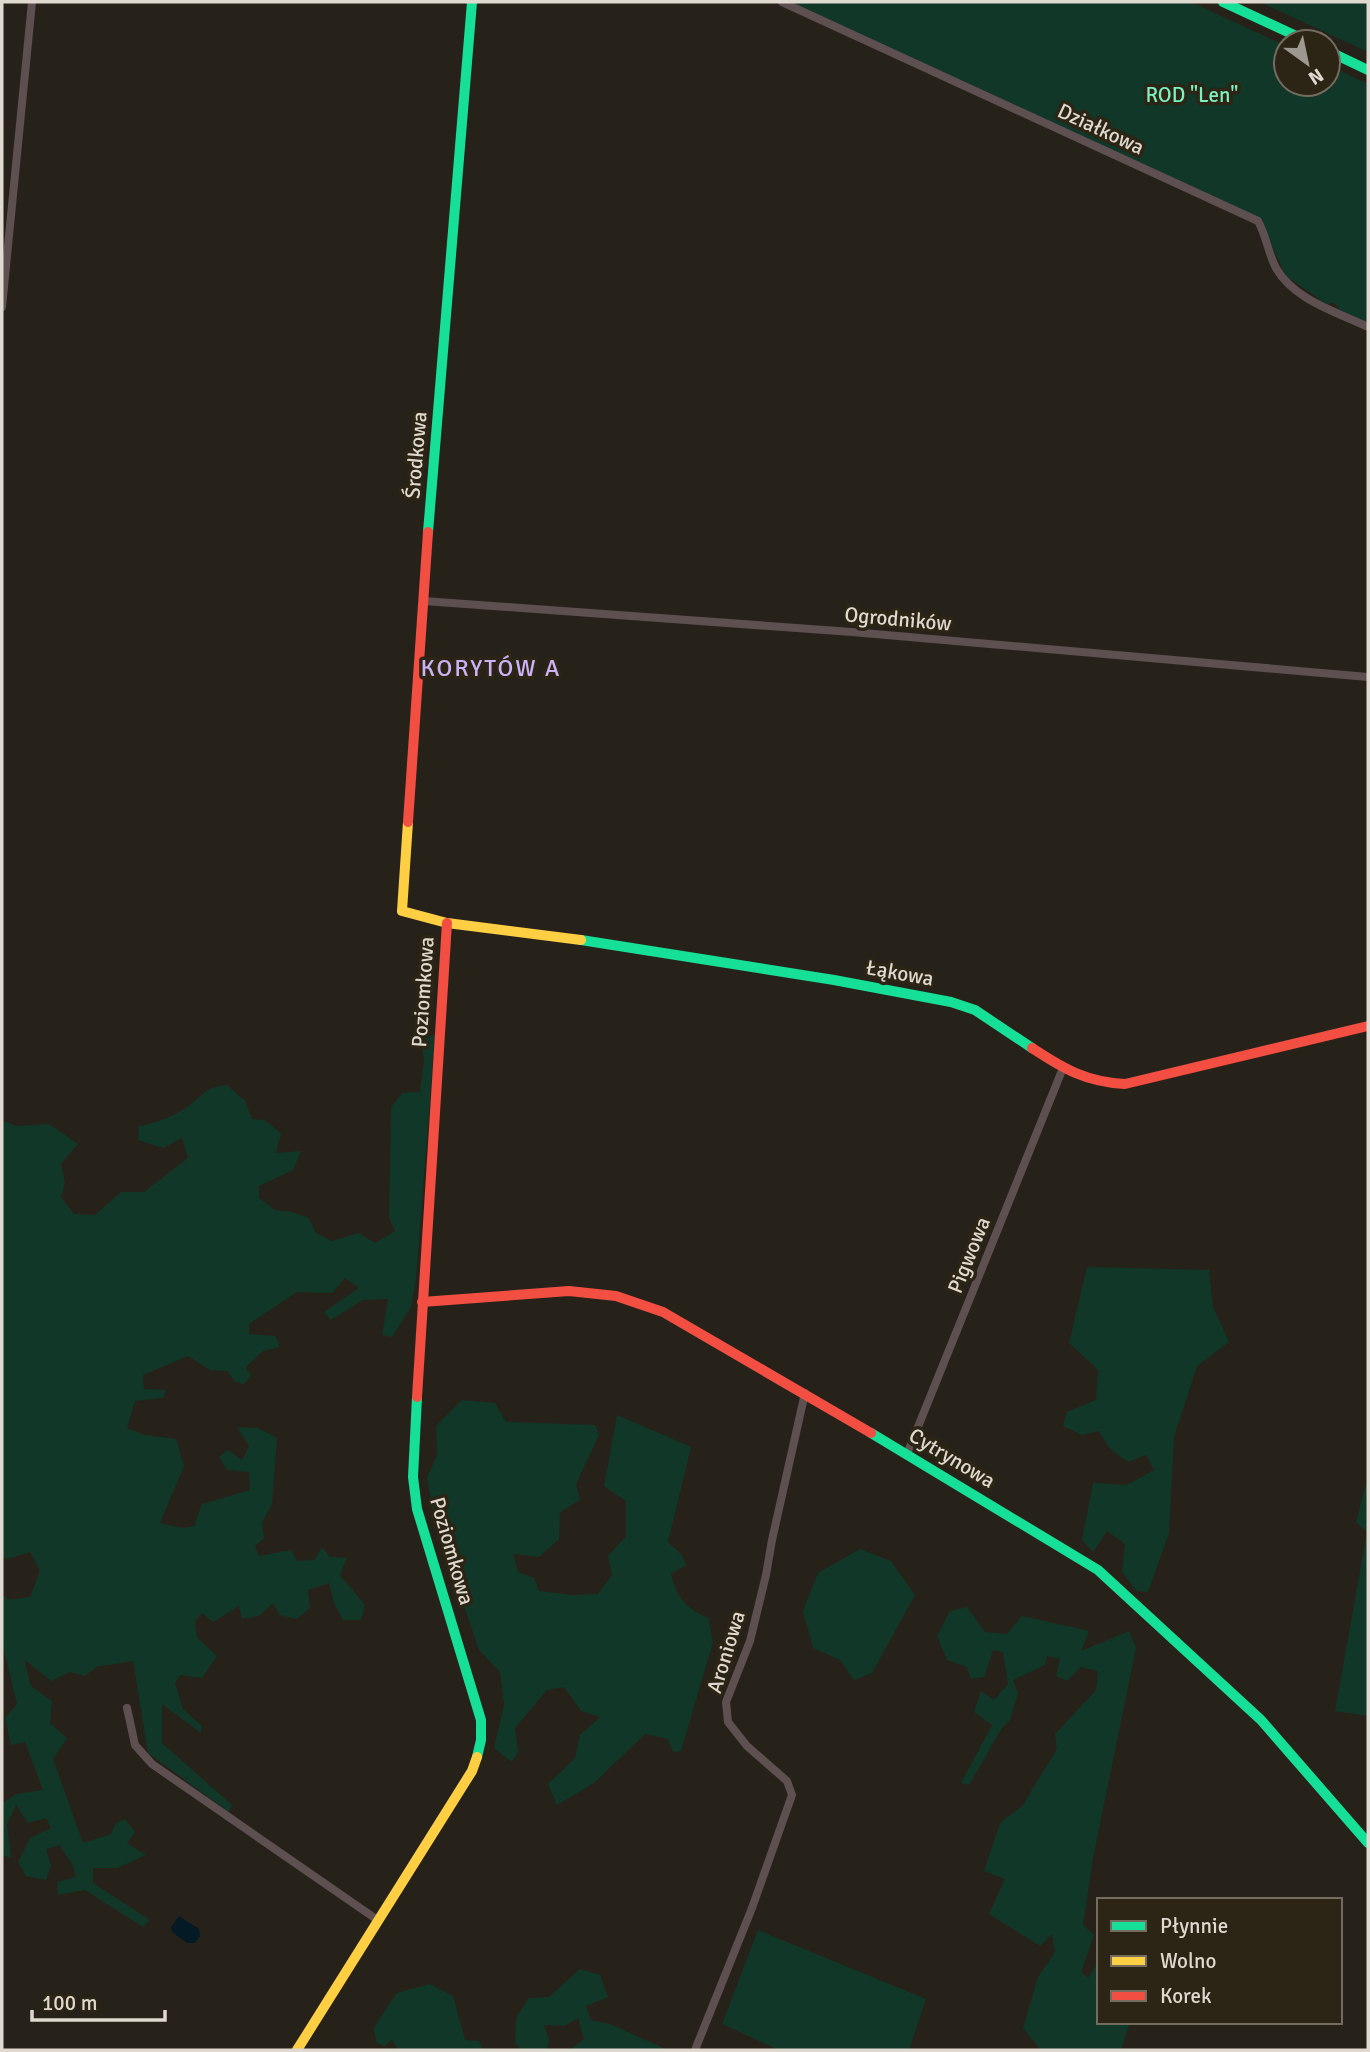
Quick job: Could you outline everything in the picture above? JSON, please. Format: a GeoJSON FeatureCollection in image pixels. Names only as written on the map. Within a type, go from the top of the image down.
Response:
{"type":"FeatureCollection","features":[{"type":"Feature","properties":{"kind":"street"},"geometry":{"type":"LineString","coordinates":[[2,307],[32,2]]}},
{"type":"Feature","properties":{"kind":"street","name":"Środkowa"},"geometry":{"type":"LineString","coordinates":[[402,911],[472,2]]}},
{"type":"Feature","properties":{"kind":"street","name":"Działkowa"},"geometry":{"type":"LineString","coordinates":[[782,2],[1258,221],[1276,268],[1289,283],[1305,297],[1368,327]]}},
{"type":"Feature","properties":{"kind":"street"},"geometry":{"type":"LineString","coordinates":[[1223,2],[1279,28]]}},
{"type":"Feature","properties":{"kind":"street"},"geometry":{"type":"LineString","coordinates":[[1342,58],[1368,70]]}},
{"type":"Feature","properties":{"kind":"street","name":"Ogrodników"},"geometry":{"type":"LineString","coordinates":[[424,601],[852,632],[1368,677]]}},
{"type":"Feature","properties":{"kind":"street","name":"Łąkowa"},"geometry":{"type":"LineString","coordinates":[[402,911],[447,923],[834,980],[951,1002],[975,1010],[1063,1068],[1100,1083],[1125,1084],[1368,1026]]}},
{"type":"Feature","properties":{"kind":"street","name":"Poziomkowa"},"geometry":{"type":"LineString","coordinates":[[297,2050],[472,1771],[483,1736],[470,1681],[417,1509],[413,1477],[447,923]]}},
{"type":"Feature","properties":{"kind":"street","name":"Pigwowa"},"geometry":{"type":"LineString","coordinates":[[907,1454],[1063,1068]]}},
{"type":"Feature","properties":{"kind":"street","name":"Cytrynowa"},"geometry":{"type":"LineString","coordinates":[[422,1302],[569,1291],[616,1296],[663,1312],[805,1393],[1097,1570],[1261,1720],[1368,1843]]}},
{"type":"Feature","properties":{"kind":"street","name":"Aroniowa"},"geometry":{"type":"LineString","coordinates":[[695,2050],[752,1908],[792,1795],[787,1781],[747,1746],[728,1722],[726,1702],[753,1628],[805,1393]]}},
{"type":"Feature","properties":{"kind":"street"},"geometry":{"type":"LineString","coordinates":[[127,1708],[135,1745],[152,1763],[379,1921]]}},
{"type":"Feature","properties":{"kind":"green space","name":"ROD \"Len\""},"geometry":{"type":"Polygon","coordinates":[[[791,2],[1191,2],[1272,40],[1272,98],[1342,98],[1342,72],[1368,84],[1368,323],[1339,310],[1332,302],[1328,305],[1286,276],[1263,220],[791,2]]]}},
{"type":"Feature","properties":{"kind":"green space"},"geometry":{"type":"Polygon","coordinates":[[[1260,2],[1368,2],[1368,52],[1342,40],[1342,28],[1316,28],[1260,2]]]}},
{"type":"Feature","properties":{"kind":"green space"},"geometry":{"type":"Polygon","coordinates":[[[435,1034],[416,1279],[411,1307],[392,1337],[382,1335],[388,1299],[363,1300],[331,1320],[324,1312],[359,1288],[345,1278],[332,1293],[297,1292],[249,1324],[249,1334],[275,1336],[280,1347],[263,1351],[246,1367],[251,1376],[244,1384],[235,1382],[227,1371],[210,1370],[188,1356],[143,1375],[144,1389],[166,1390],[163,1398],[135,1401],[127,1428],[145,1435],[176,1439],[184,1466],[160,1523],[182,1528],[194,1526],[202,1504],[250,1490],[249,1472],[227,1470],[219,1457],[228,1450],[242,1460],[249,1446],[237,1427],[258,1428],[277,1438],[272,1504],[262,1523],[264,1538],[255,1546],[259,1556],[291,1550],[297,1561],[314,1560],[322,1547],[330,1557],[347,1558],[340,1575],[365,1605],[361,1620],[343,1620],[334,1603],[329,1583],[308,1590],[310,1608],[297,1619],[280,1615],[273,1603],[259,1616],[242,1619],[239,1606],[213,1622],[202,1613],[195,1621],[197,1637],[217,1656],[202,1678],[180,1675],[175,1683],[183,1709],[202,1726],[201,1733],[162,1704],[162,1743],[232,1805],[229,1812],[148,1753],[133,1661],[96,1667],[85,1676],[70,1672],[51,1681],[24,1659],[31,1686],[52,1701],[50,1723],[67,1738],[53,1759],[83,1843],[111,1834],[116,1823],[125,1819],[135,1832],[127,1843],[146,1855],[117,1868],[93,1868],[93,1883],[150,1920],[143,1927],[85,1890],[58,1895],[57,1882],[76,1877],[72,1864],[59,1845],[46,1849],[51,1866],[46,1880],[26,1876],[18,1862],[30,1838],[51,1828],[46,1818],[28,1823],[16,1805],[7,1824],[11,1858],[2,1855],[2,1801],[16,1794],[43,1790],[25,1742],[11,1745],[5,1718],[17,1704],[2,1642],[2,1593],[8,1600],[30,1597],[40,1571],[30,1552],[7,1559],[2,1557],[2,1120],[16,1126],[49,1124],[78,1144],[61,1164],[65,1183],[61,1197],[74,1214],[95,1215],[121,1192],[144,1192],[188,1158],[182,1138],[163,1148],[138,1140],[139,1126],[172,1116],[210,1089],[227,1085],[245,1101],[252,1119],[264,1120],[281,1133],[276,1153],[301,1151],[293,1170],[259,1186],[259,1198],[275,1210],[309,1218],[316,1233],[332,1241],[358,1233],[375,1243],[395,1231],[389,1218],[391,1107],[402,1093],[420,1092],[424,1061],[421,1039],[435,1034]]]}},
{"type":"Feature","properties":{"kind":"green space"},"geometry":{"type":"Polygon","coordinates":[[[1087,1267],[1209,1270],[1213,1307],[1229,1342],[1197,1366],[1174,1437],[1169,1533],[1148,1592],[1136,1591],[1122,1571],[1125,1544],[1107,1531],[1093,1552],[1082,1540],[1093,1483],[1127,1485],[1154,1470],[1146,1455],[1128,1462],[1109,1448],[1099,1431],[1082,1435],[1063,1426],[1067,1412],[1096,1400],[1098,1370],[1069,1343],[1087,1267]]]}},
{"type":"Feature","properties":{"kind":"green space"},"geometry":{"type":"Polygon","coordinates":[[[462,1400],[495,1403],[506,1422],[595,1425],[599,1435],[576,1484],[580,1500],[560,1512],[559,1539],[539,1557],[513,1554],[518,1572],[534,1578],[539,1591],[572,1595],[598,1594],[612,1575],[608,1556],[626,1536],[626,1501],[604,1486],[617,1415],[691,1447],[668,1542],[682,1555],[686,1565],[671,1574],[683,1601],[708,1618],[713,1642],[681,1751],[673,1752],[668,1739],[645,1734],[594,1783],[557,1805],[548,1784],[575,1758],[580,1735],[600,1717],[581,1711],[564,1687],[547,1690],[515,1728],[518,1752],[512,1762],[494,1748],[504,1705],[500,1672],[479,1650],[434,1517],[427,1478],[437,1455],[436,1426],[462,1400]]]}},
{"type":"Feature","properties":{"kind":"green space"},"geometry":{"type":"Polygon","coordinates":[[[1368,1476],[1368,1716],[1335,1711],[1367,1532],[1356,1522],[1368,1476]]]}},
{"type":"Feature","properties":{"kind":"green space"},"geometry":{"type":"Polygon","coordinates":[[[860,1549],[891,1561],[915,1595],[872,1673],[854,1680],[840,1660],[813,1648],[803,1611],[818,1573],[860,1549]]]}},
{"type":"Feature","properties":{"kind":"green space"},"geometry":{"type":"Polygon","coordinates":[[[967,1607],[985,1632],[1007,1634],[1022,1616],[1089,1631],[1081,1651],[1129,1631],[1136,1648],[1093,1858],[1083,1925],[1094,1935],[1081,1972],[1088,1978],[1097,1964],[1097,2024],[1129,2024],[1121,2050],[1041,2050],[1023,2028],[1038,1977],[1055,1952],[1052,1934],[1040,1946],[989,1914],[1005,1879],[984,1871],[1000,1823],[1022,1806],[1057,1749],[1055,1734],[1096,1690],[1098,1671],[1081,1667],[1067,1681],[1056,1676],[1060,1659],[1047,1656],[1045,1665],[1013,1680],[1018,1693],[1010,1720],[1002,1728],[969,1785],[961,1783],[992,1725],[974,1712],[981,1691],[994,1700],[1008,1684],[1003,1652],[993,1650],[984,1677],[971,1679],[967,1667],[947,1660],[937,1636],[950,1611],[967,1607]]]}},
{"type":"Feature","properties":{"kind":"green space"},"geometry":{"type":"Polygon","coordinates":[[[758,1930],[926,1999],[909,2050],[779,2050],[722,2024],[758,1930]]]}},
{"type":"Feature","properties":{"kind":"green space"},"geometry":{"type":"Polygon","coordinates":[[[580,1969],[600,1975],[608,1997],[586,2006],[591,2020],[610,2024],[668,2050],[570,2050],[584,2039],[578,2018],[564,2026],[544,2025],[549,2040],[547,2050],[521,2050],[515,2043],[516,2018],[529,1998],[549,1997],[580,1969]]]}},
{"type":"Feature","properties":{"kind":"green space"},"geometry":{"type":"Polygon","coordinates":[[[430,1984],[453,1996],[465,2040],[479,2041],[483,2050],[399,2050],[392,2040],[384,2046],[376,2042],[374,2027],[397,1993],[430,1984]]]}},
{"type":"Feature","properties":{"kind":"water"},"geometry":{"type":"Polygon","coordinates":[[[179,1916],[199,1929],[200,1936],[195,1943],[187,1943],[172,1932],[171,1927],[179,1916]]]}},
{"type":"Feature","properties":{"kind":"traffic: fast"},"geometry":{"type":"LineString","coordinates":[[428,532],[472,2]]}},
{"type":"Feature","properties":{"kind":"traffic: fast"},"geometry":{"type":"LineString","coordinates":[[1223,2],[1279,28]]}},
{"type":"Feature","properties":{"kind":"traffic: fast"},"geometry":{"type":"LineString","coordinates":[[1342,58],[1368,70]]}},
{"type":"Feature","properties":{"kind":"traffic: fast"},"geometry":{"type":"LineString","coordinates":[[581,940],[834,980],[951,1002],[975,1010],[1032,1048]]}},
{"type":"Feature","properties":{"kind":"traffic: fast"},"geometry":{"type":"LineString","coordinates":[[417,1397],[413,1477],[417,1509],[481,1720],[481,1740],[477,1757]]}},
{"type":"Feature","properties":{"kind":"traffic: fast"},"geometry":{"type":"LineString","coordinates":[[871,1433],[1098,1570],[1261,1720],[1368,1843]]}},
{"type":"Feature","properties":{"kind":"traffic: slow"},"geometry":{"type":"LineString","coordinates":[[408,822],[402,911],[447,923],[581,940]]}},
{"type":"Feature","properties":{"kind":"traffic: slow"},"geometry":{"type":"LineString","coordinates":[[297,2050],[472,1771],[477,1757]]}},
{"type":"Feature","properties":{"kind":"traffic: jam"},"geometry":{"type":"LineString","coordinates":[[408,822],[428,532]]}},
{"type":"Feature","properties":{"kind":"traffic: jam"},"geometry":{"type":"LineString","coordinates":[[417,1397],[447,923]]}},
{"type":"Feature","properties":{"kind":"traffic: jam"},"geometry":{"type":"LineString","coordinates":[[1032,1048],[1076,1073],[1125,1084],[1368,1026]]}},
{"type":"Feature","properties":{"kind":"traffic: jam"},"geometry":{"type":"LineString","coordinates":[[422,1302],[569,1291],[616,1296],[663,1312],[871,1433]]}},
{"type":"Feature","properties":{"kind":"district","name":"KORYTÓW A"},"geometry":{"type":"Point","coordinates":[491,668]}}]}
